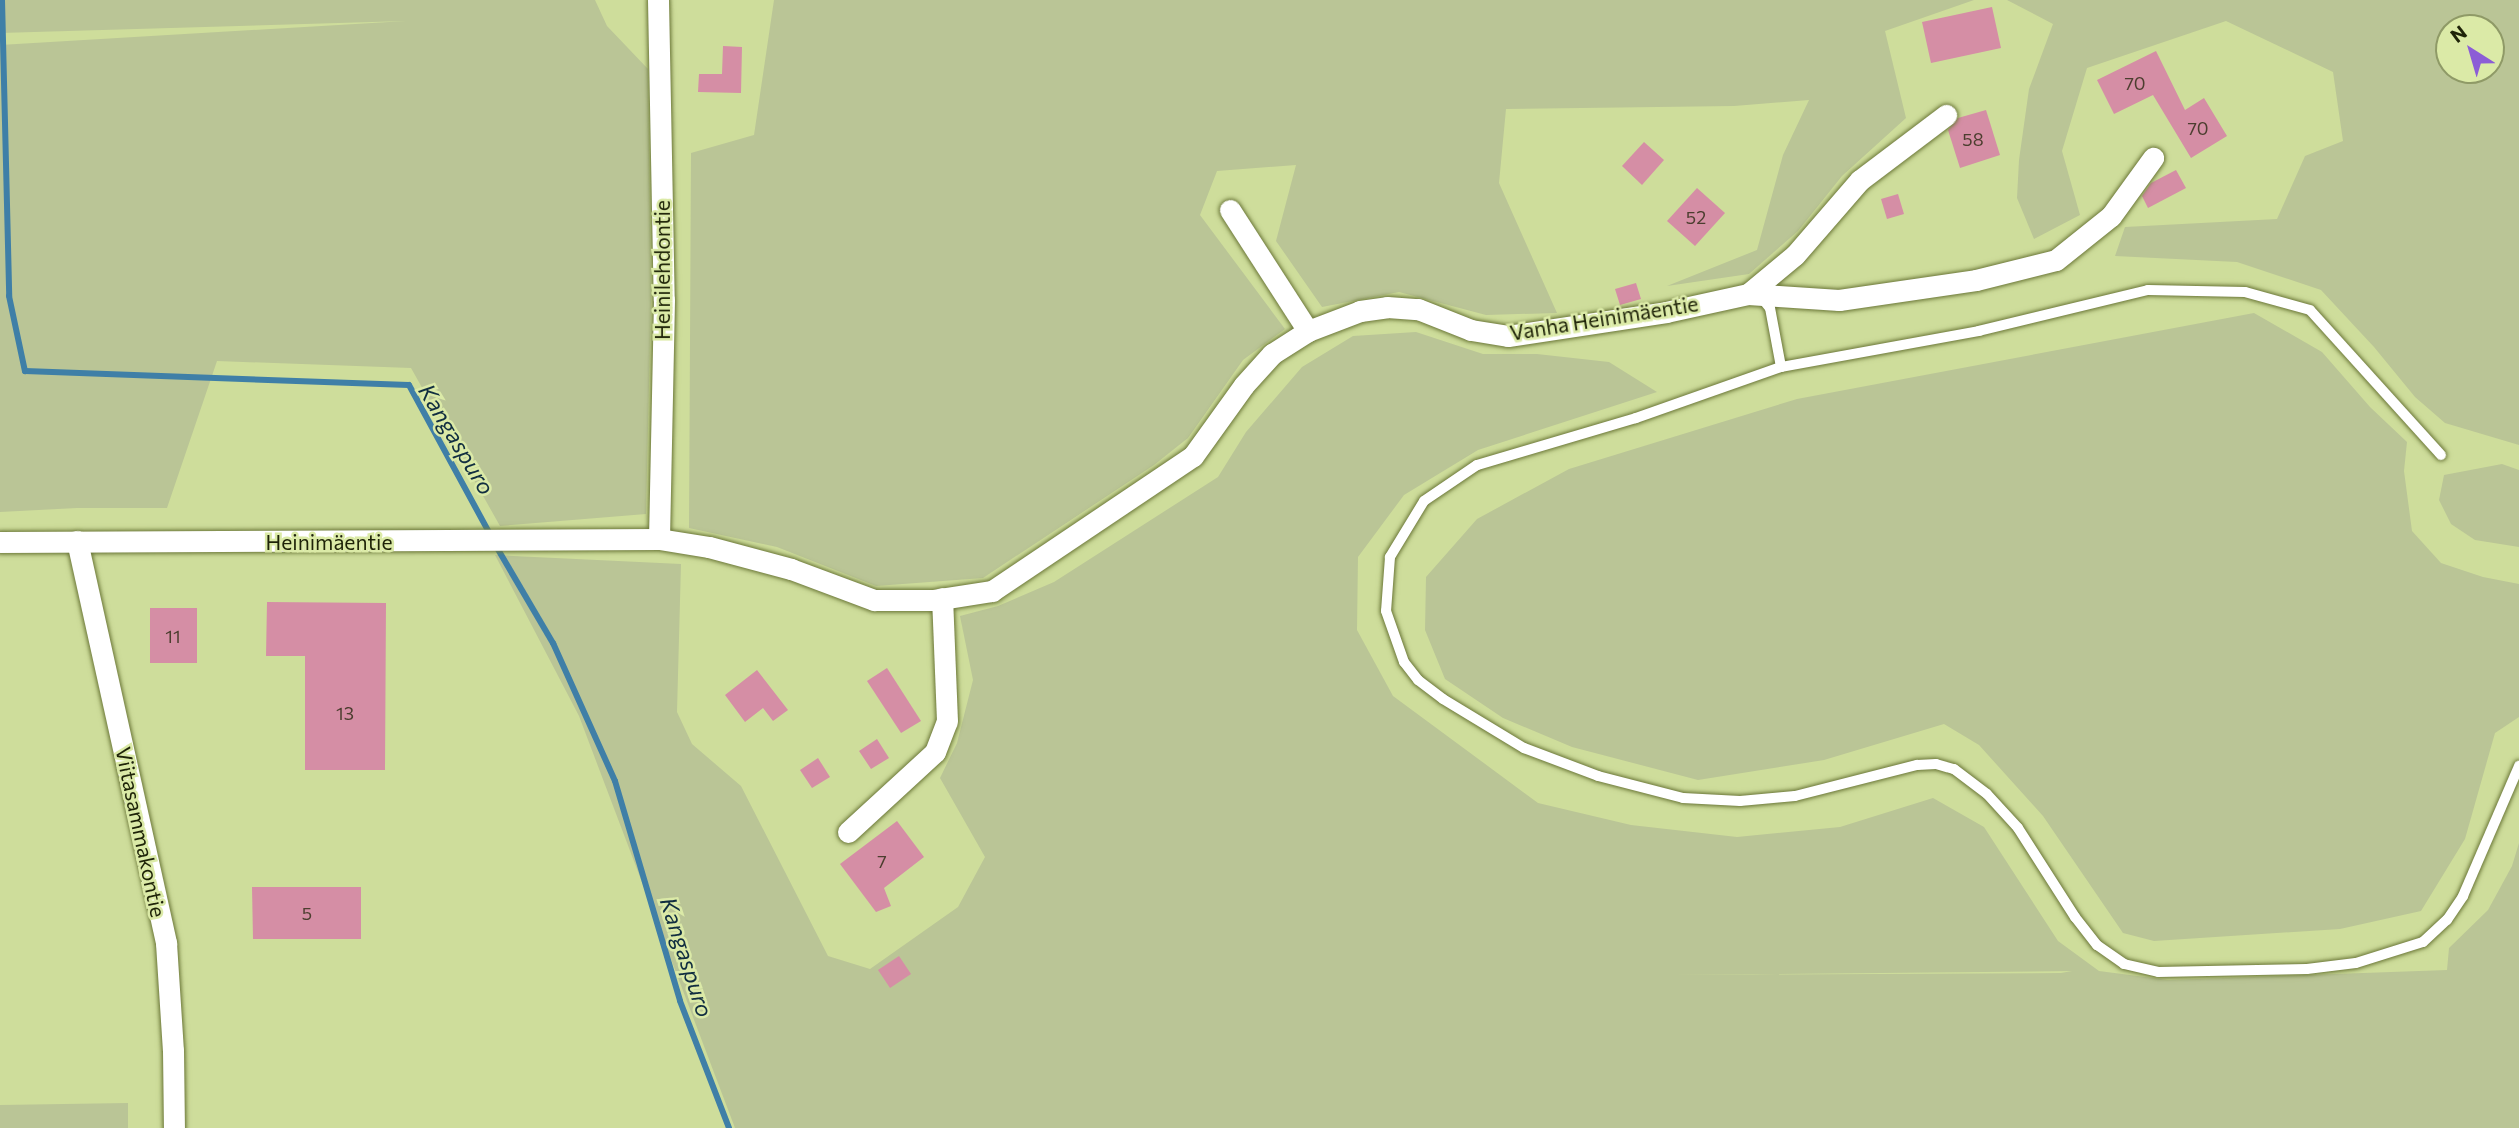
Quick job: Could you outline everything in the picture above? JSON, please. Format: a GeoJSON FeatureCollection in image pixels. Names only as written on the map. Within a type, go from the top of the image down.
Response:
{"type":"FeatureCollection","features":[{"type":"Feature","properties":{"kind":"street","name":"Heinilehdontie"},"geometry":{"type":"LineString","coordinates":[[658,0],[664,300],[659,539]]}},
{"type":"Feature","properties":{"kind":"street"},"geometry":{"type":"LineString","coordinates":[[1754,295],[1795,255],[1860,180],[1946,115]]}},
{"type":"Feature","properties":{"kind":"street","name":"Vanha Heinimäentie"},"geometry":{"type":"LineString","coordinates":[[659,539],[709,547],[791,569],[874,600],[942,598],[992,591],[1193,456],[1244,385],[1272,354],[1308,331],[1360,311],[1387,307],[1418,309],[1471,330],[1508,336],[1666,312],[1754,295],[1839,300],[1976,280],[2056,260],[2111,216],[2153,158]]}},
{"type":"Feature","properties":{"kind":"street"},"geometry":{"type":"LineString","coordinates":[[1230,210],[1308,331]]}},
{"type":"Feature","properties":{"kind":"street","name":"Heinimäentie"},"geometry":{"type":"LineString","coordinates":[[0,542],[659,539]]}},
{"type":"Feature","properties":{"kind":"street","name":"Viitasammakontie"},"geometry":{"type":"LineString","coordinates":[[77,541],[166,943],[173,1050],[174,1128]]}},
{"type":"Feature","properties":{"kind":"street"},"geometry":{"type":"LineString","coordinates":[[848,832],[935,752],[947,721],[942,598]]}},
{"type":"Feature","properties":{"kind":"lane"},"geometry":{"type":"LineString","coordinates":[[2441,455],[2310,310],[2245,292],[2148,290],[1979,331],[1781,367],[1636,418],[1477,465],[1424,500],[1390,557],[1386,611],[1404,662],[1418,680],[1443,699],[1524,748],[1598,776],[1683,798],[1740,801],[1795,796],[1917,765],[1936,764],[1954,769],[1987,793],[2018,828],[2075,918],[2097,944],[2124,964],[2158,972],[2307,969],[2356,963],[2423,942],[2447,920],[2463,896],[2519,766]]}},
{"type":"Feature","properties":{"kind":"lane"},"geometry":{"type":"LineString","coordinates":[[1754,295],[1770,308],[1781,367]]}},
{"type":"Feature","properties":{"kind":"green space"},"geometry":{"type":"Polygon","coordinates":[[[0,0],[595,0],[607,26],[648,69],[651,300],[646,514],[500,526],[411,368],[217,361],[167,508],[77,508],[0,512],[0,45],[406,21],[0,33],[0,0]]]}},
{"type":"Feature","properties":{"kind":"green space"},"geometry":{"type":"Polygon","coordinates":[[[774,0],[1974,0],[1885,31],[1906,118],[1842,176],[1798,231],[1749,274],[1667,286],[1757,250],[1783,155],[1809,100],[1734,106],[1506,109],[1499,183],[1557,313],[1486,315],[1399,292],[1322,307],[1276,241],[1296,165],[1217,171],[1200,215],[1285,329],[1243,360],[1188,438],[1154,465],[983,578],[876,586],[777,547],[689,528],[691,153],[754,135],[774,0]]]}},
{"type":"Feature","properties":{"kind":"green space"},"geometry":{"type":"Polygon","coordinates":[[[2007,0],[2519,0],[2519,445],[2445,423],[2415,397],[2374,347],[2321,290],[2237,262],[2115,256],[2125,227],[2277,219],[2305,156],[2343,141],[2333,72],[2226,21],[2087,68],[2062,151],[2080,215],[2034,239],[2017,198],[2019,160],[2029,89],[2053,24],[2007,0]]]}},
{"type":"Feature","properties":{"kind":"green space"},"geometry":{"type":"Polygon","coordinates":[[[2254,313],[2322,352],[2370,407],[2407,442],[2404,471],[2412,531],[2441,563],[2483,577],[2519,584],[2519,717],[2495,733],[2465,839],[2421,911],[2340,929],[2154,941],[2123,933],[2043,816],[1979,745],[1944,724],[1824,760],[1698,780],[1572,747],[1503,718],[1445,679],[1425,630],[1426,577],[1477,519],[1569,469],[1797,399],[2254,313]]]}},
{"type":"Feature","properties":{"kind":"green space"},"geometry":{"type":"Polygon","coordinates":[[[1416,332],[1483,354],[1537,354],[1609,362],[1657,392],[1478,450],[1404,495],[1358,557],[1357,630],[1393,696],[1538,803],[1631,825],[1737,837],[1840,827],[1933,798],[1984,827],[2058,941],[2099,971],[2168,980],[2447,970],[2449,948],[2488,910],[2512,866],[2519,843],[2519,1128],[735,1128],[579,716],[495,555],[681,564],[677,712],[692,744],[741,786],[828,956],[870,969],[958,907],[985,857],[940,778],[957,743],[973,680],[960,616],[998,606],[1054,582],[1218,477],[1246,432],[1302,367],[1353,336],[1416,332]],[[2072,971],[1670,975],[2061,973],[2072,971]]]}},
{"type":"Feature","properties":{"kind":"green space"},"geometry":{"type":"Polygon","coordinates":[[[2502,464],[2519,470],[2519,547],[2475,540],[2451,524],[2439,500],[2444,475],[2502,464]]]}},
{"type":"Feature","properties":{"kind":"green space"},"geometry":{"type":"Polygon","coordinates":[[[128,1103],[128,1128],[0,1128],[0,1105],[128,1103]]]}},
{"type":"Feature","properties":{"kind":"building"},"geometry":{"type":"Polygon","coordinates":[[[1992,7],[2001,48],[1931,63],[1922,22],[1992,7]]]}},
{"type":"Feature","properties":{"kind":"building"},"geometry":{"type":"Polygon","coordinates":[[[723,46],[742,47],[741,93],[698,92],[699,74],[722,74],[723,46]]]}},
{"type":"Feature","properties":{"kind":"building"},"geometry":{"type":"Polygon","coordinates":[[[2156,51],[2185,110],[2204,98],[2227,136],[2191,158],[2153,95],[2114,114],[2097,80],[2156,51]]]}},
{"type":"Feature","properties":{"kind":"building"},"geometry":{"type":"Polygon","coordinates":[[[1986,110],[2000,155],[1960,168],[1948,130],[1958,118],[1986,110]]]}},
{"type":"Feature","properties":{"kind":"building"},"geometry":{"type":"Polygon","coordinates":[[[1644,142],[1664,160],[1642,185],[1622,166],[1644,142]]]}},
{"type":"Feature","properties":{"kind":"building"},"geometry":{"type":"Polygon","coordinates":[[[2176,170],[2186,188],[2148,208],[2142,196],[2151,183],[2176,170]]]}},
{"type":"Feature","properties":{"kind":"building"},"geometry":{"type":"Polygon","coordinates":[[[1697,188],[1725,213],[1695,246],[1667,221],[1697,188]]]}},
{"type":"Feature","properties":{"kind":"building"},"geometry":{"type":"Polygon","coordinates":[[[1898,194],[1904,214],[1887,219],[1881,199],[1898,194]]]}},
{"type":"Feature","properties":{"kind":"building"},"geometry":{"type":"Polygon","coordinates":[[[1636,283],[1641,299],[1620,305],[1615,289],[1636,283]]]}},
{"type":"Feature","properties":{"kind":"building"},"geometry":{"type":"Polygon","coordinates":[[[267,602],[386,603],[385,770],[305,770],[305,656],[266,656],[267,602]]]}},
{"type":"Feature","properties":{"kind":"building"},"geometry":{"type":"Polygon","coordinates":[[[150,608],[197,608],[197,663],[150,663],[150,608]]]}},
{"type":"Feature","properties":{"kind":"building"},"geometry":{"type":"Polygon","coordinates":[[[887,668],[921,721],[901,733],[867,681],[887,668]]]}},
{"type":"Feature","properties":{"kind":"building"},"geometry":{"type":"Polygon","coordinates":[[[757,670],[788,710],[773,721],[763,708],[745,722],[725,695],[757,670]]]}},
{"type":"Feature","properties":{"kind":"building"},"geometry":{"type":"Polygon","coordinates":[[[877,739],[889,758],[871,769],[859,751],[877,739]]]}},
{"type":"Feature","properties":{"kind":"building"},"geometry":{"type":"Polygon","coordinates":[[[818,758],[830,777],[812,788],[800,770],[818,758]]]}},
{"type":"Feature","properties":{"kind":"building"},"geometry":{"type":"Polygon","coordinates":[[[897,821],[924,857],[884,888],[891,906],[876,912],[840,864],[897,821]]]}},
{"type":"Feature","properties":{"kind":"building"},"geometry":{"type":"Polygon","coordinates":[[[252,887],[361,887],[361,939],[253,939],[252,887]]]}},
{"type":"Feature","properties":{"kind":"building"},"geometry":{"type":"Polygon","coordinates":[[[899,956],[911,974],[890,988],[878,970],[899,956]]]}},
{"type":"Feature","properties":{"kind":"waterway","name":"Kangaspuro"},"geometry":{"type":"LineString","coordinates":[[2,0],[9,296],[25,371],[409,385],[491,536]]}},
{"type":"Feature","properties":{"kind":"waterway","name":"Kangaspuro"},"geometry":{"type":"LineString","coordinates":[[496,546],[553,643],[615,781],[680,1001],[729,1128]]}}]}
